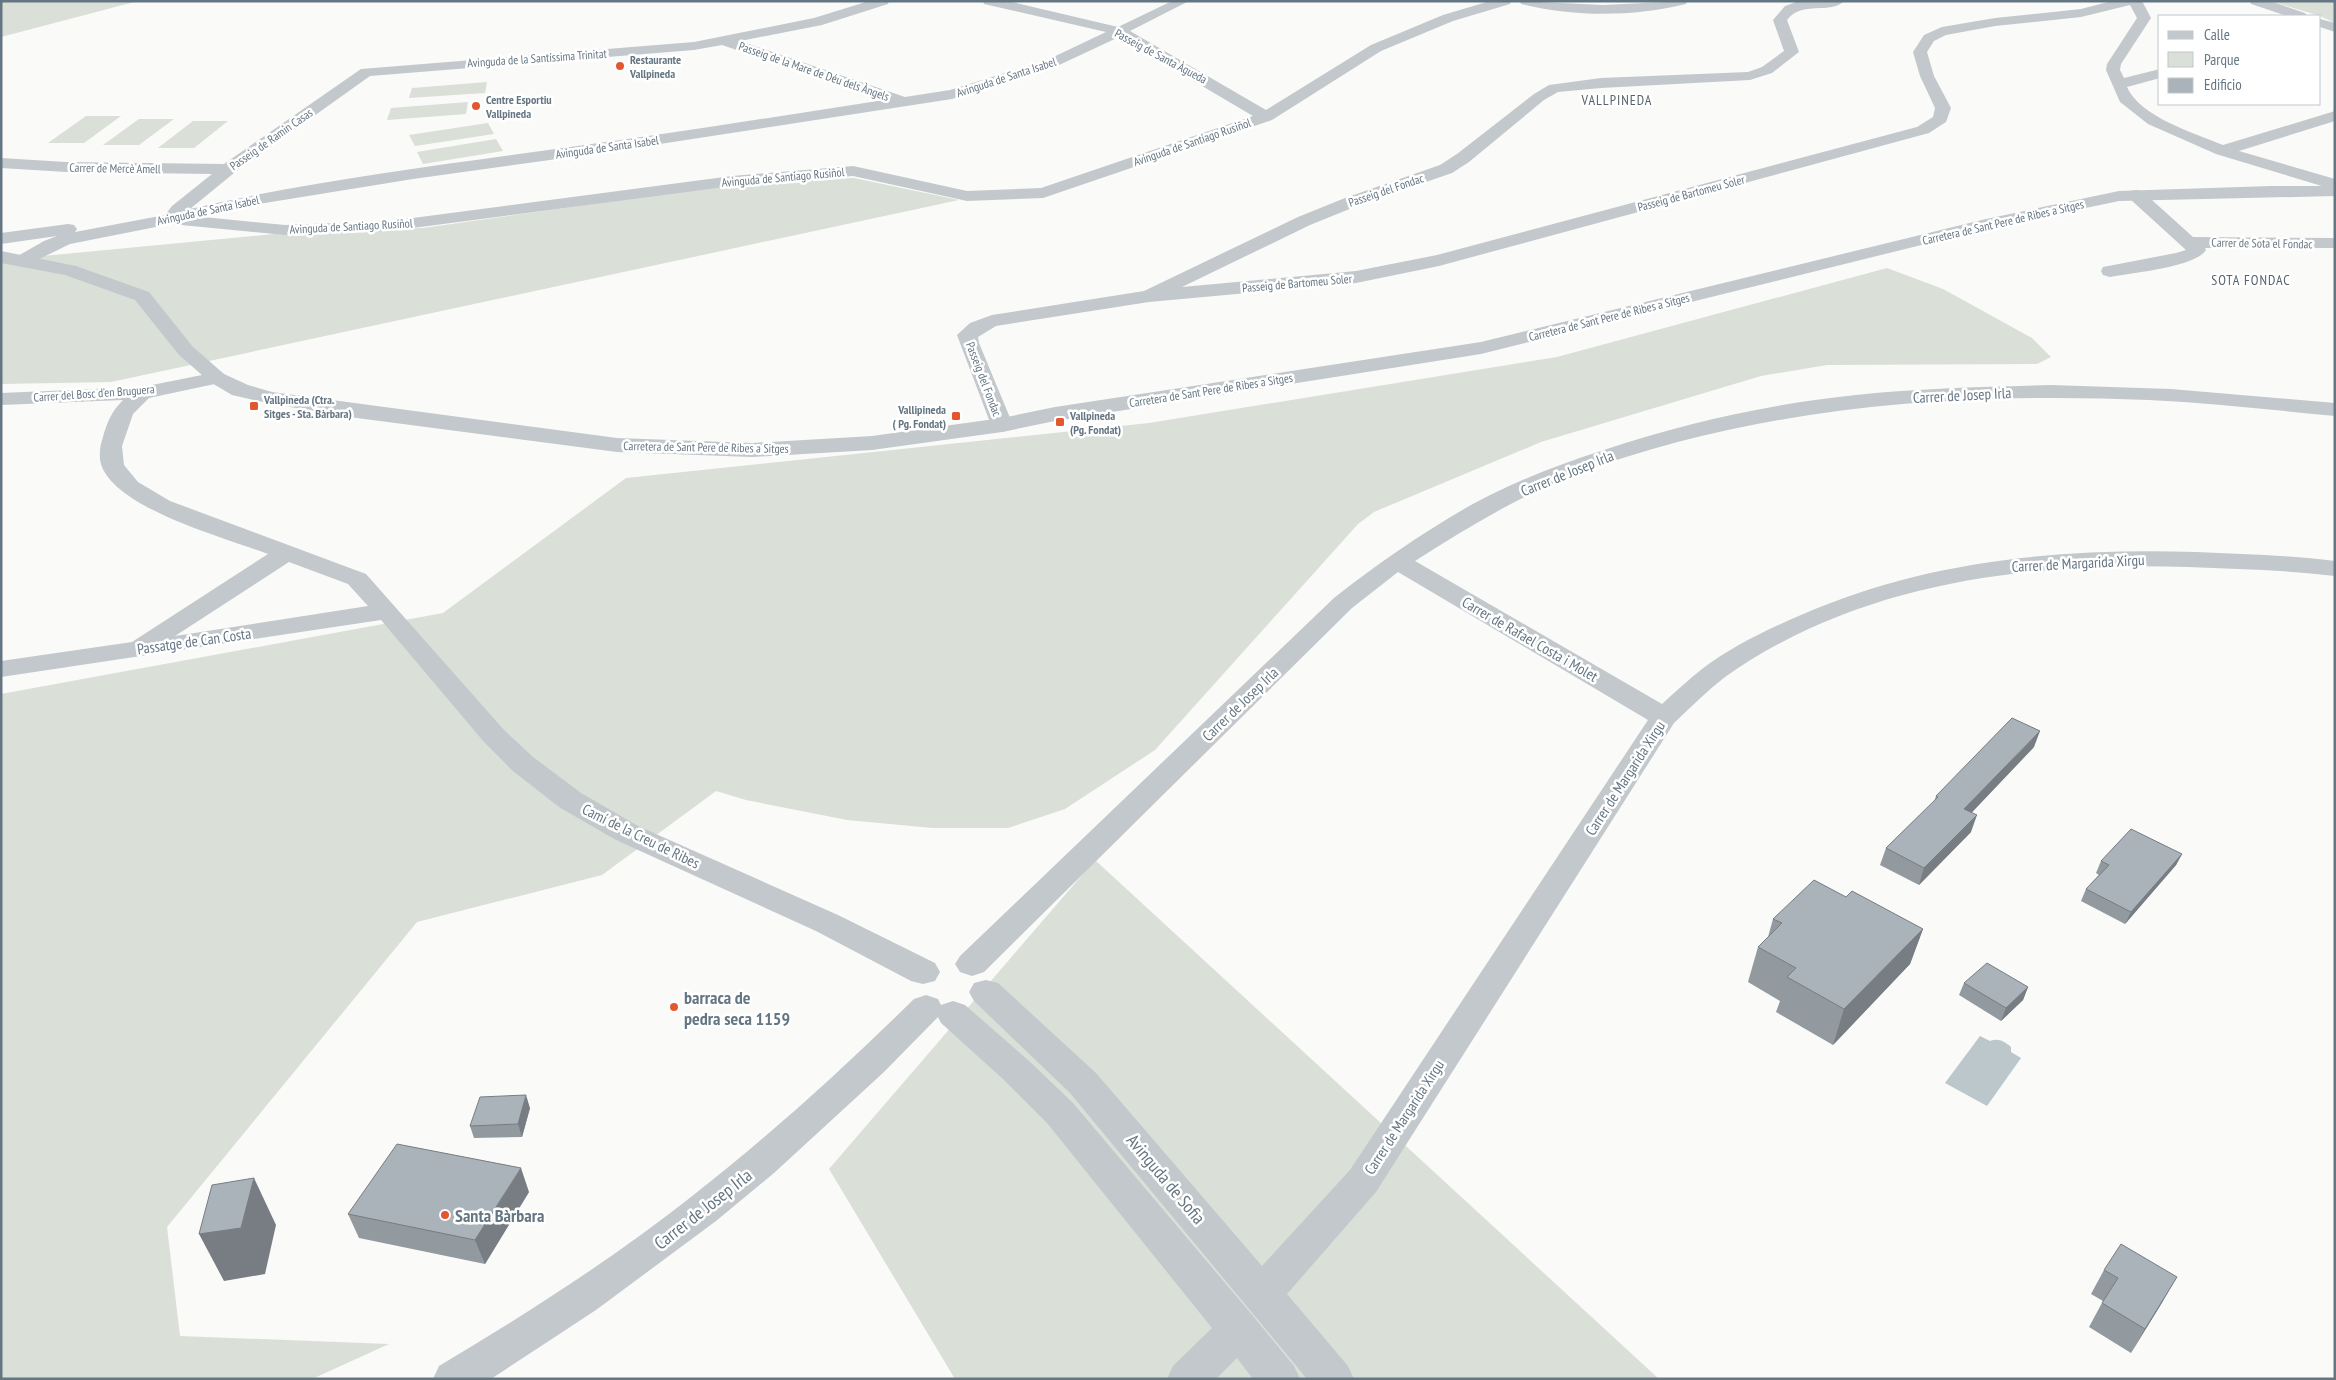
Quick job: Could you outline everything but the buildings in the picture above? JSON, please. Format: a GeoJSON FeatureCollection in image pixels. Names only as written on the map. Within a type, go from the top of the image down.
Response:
{"type":"FeatureCollection","features":[{"type":"Feature","properties":{"kind":"street","name":"Avinguda de la Santíssima Trinitat"},"geometry":{"type":"LineString","coordinates":[[366,72],[694,46],[817,22],[883,1]]}},
{"type":"Feature","properties":{"kind":"street","name":"Passeig de Santa Àgueda"},"geometry":{"type":"LineString","coordinates":[[989,1],[1118,31],[1266,117]]}},
{"type":"Feature","properties":{"kind":"street","name":"Avinguda de Santa Isabel"},"geometry":{"type":"LineString","coordinates":[[23,261],[50,245],[66,239],[226,205],[385,178],[608,147],[952,94],[1052,64],[1183,1]]}},
{"type":"Feature","properties":{"kind":"street","name":"Avinguda de Santiago Rusiñol"},"geometry":{"type":"LineString","coordinates":[[175,215],[285,230],[390,226],[732,181],[854,171],[967,196],[1043,193],[1266,117],[1376,48],[1447,10],[1505,1]]}},
{"type":"Feature","properties":{"kind":"street"},"geometry":{"type":"LineString","coordinates":[[1526,1],[1586,9],[1635,7],[1681,1]]}},
{"type":"Feature","properties":{"kind":"street","name":"Passeig del Fondac"},"geometry":{"type":"LineString","coordinates":[[1002,425],[967,334],[977,327],[992,321],[1149,296],[1304,221],[1351,202],[1446,169],[1463,158],[1539,97],[1554,88],[1600,83],[1750,76],[1767,70],[1792,52],[1780,20],[1783,13],[1792,6],[1838,1]]}},
{"type":"Feature","properties":{"kind":"street","name":"Passeig de Bartomeu Soler"},"geometry":{"type":"LineString","coordinates":[[1149,296],[1356,277],[1430,262],[1923,130],[1940,119],[1943,108],[1927,76],[1920,52],[1929,38],[1942,31],[1968,26],[2081,13],[2129,1]]}},
{"type":"Feature","properties":{"kind":"street"},"geometry":{"type":"LineString","coordinates":[[2135,1],[2144,18],[2114,64],[2113,70],[2125,99],[2154,121],[2222,151],[2335,185]]}},
{"type":"Feature","properties":{"kind":"street"},"geometry":{"type":"LineString","coordinates":[[2256,1],[2297,15]]}},
{"type":"Feature","properties":{"kind":"street","name":"Passeig de la Mare de Déu dels Àngels"},"geometry":{"type":"LineString","coordinates":[[724,40],[904,102]]}},
{"type":"Feature","properties":{"kind":"street","name":"Passeig de Ramin Casas"},"geometry":{"type":"LineString","coordinates":[[175,215],[228,169],[366,72]]}},
{"type":"Feature","properties":{"kind":"street"},"geometry":{"type":"LineString","coordinates":[[2120,84],[2158,73]]}},
{"type":"Feature","properties":{"kind":"street"},"geometry":{"type":"LineString","coordinates":[[2222,151],[2335,116]]}},
{"type":"Feature","properties":{"kind":"street"},"geometry":{"type":"LineString","coordinates":[[2240,157],[2271,191]]}},
{"type":"Feature","properties":{"kind":"street","name":"Carrer de Mercè Amell"},"geometry":{"type":"LineString","coordinates":[[1,163],[66,167],[228,169]]}},
{"type":"Feature","properties":{"kind":"street","name":"Carretera de Sant Pere de Ribes a Sitges"},"geometry":{"type":"LineString","coordinates":[[1,258],[69,270],[142,296],[186,351],[216,378],[240,390],[279,399],[617,446],[752,450],[872,443],[1002,425],[1055,414],[1481,348],[2083,203],[2136,195],[2271,191],[2335,192]]}},
{"type":"Feature","properties":{"kind":"street"},"geometry":{"type":"LineString","coordinates":[[2136,195],[2188,242]]}},
{"type":"Feature","properties":{"kind":"street"},"geometry":{"type":"LineString","coordinates":[[1,239],[175,215]]}},
{"type":"Feature","properties":{"kind":"street","name":"Carrer de Sota el Fondac"},"geometry":{"type":"LineString","coordinates":[[2188,242],[2335,243]]}},
{"type":"Feature","properties":{"kind":"street","name":"Carrer de Sota el Fondac"},"geometry":{"type":"LineString","coordinates":[[2110,271],[2181,258],[2196,252],[2197,250],[2188,242]]}},
{"type":"Feature","properties":{"kind":"street","name":"Carrer del Bosc d'en Bruguera"},"geometry":{"type":"LineString","coordinates":[[1,399],[142,393],[216,378]]}},
{"type":"Feature","properties":{"kind":"street","name":"Carrer de Josep Irla"},"geometry":{"type":"LineString","coordinates":[[454,1379],[599,1286],[664,1240],[732,1188],[852,1082],[934,998],[974,1006],[979,978],[1336,610],[1396,561],[1475,513],[1524,489],[1583,465],[1657,440],[1722,424],[1782,413],[1891,398],[1978,393],[2060,392],[2180,396],[2335,410]]}},
{"type":"Feature","properties":{"kind":"street","name":"Camí de la Creu de Ribes"},"geometry":{"type":"LineString","coordinates":[[142,393],[124,411],[118,422],[111,446],[113,466],[130,487],[162,506],[357,579],[387,610],[494,736],[523,764],[570,800],[627,833],[827,923],[934,998]]}},
{"type":"Feature","properties":{"kind":"street"},"geometry":{"type":"LineString","coordinates":[[134,650],[288,552]]}},
{"type":"Feature","properties":{"kind":"street","name":"Carrer de Margarida Xirgu"},"geometry":{"type":"LineString","coordinates":[[1262,1294],[1362,1181],[1664,717],[1717,670],[1813,618],[1891,591],[1959,574],[2033,563],[2098,560],[2240,561],[2335,569]]}},
{"type":"Feature","properties":{"kind":"street","name":"Carrer de Rafael Costa i Molet"},"geometry":{"type":"LineString","coordinates":[[1396,561],[1664,717]]}},
{"type":"Feature","properties":{"kind":"street","name":"Passatge de Can Costa"},"geometry":{"type":"LineString","coordinates":[[1,669],[387,610]]}},
{"type":"Feature","properties":{"kind":"street"},"geometry":{"type":"LineString","coordinates":[[979,978],[947,961],[933,965],[934,998],[1016,1070],[1060,1113],[1279,1379]]}},
{"type":"Feature","properties":{"kind":"street","name":"Avinguda de Sofia"},"geometry":{"type":"LineString","coordinates":[[979,978],[1083,1082],[1333,1379]]}},
{"type":"Feature","properties":{"kind":"street"},"geometry":{"type":"LineString","coordinates":[[1188,1379],[1239,1329]]}},
{"type":"Feature","properties":{"kind":"green space"},"geometry":{"type":"Polygon","coordinates":[[[1,1],[138,1],[1,37],[1,1]]]}},
{"type":"Feature","properties":{"kind":"green space"},"geometry":{"type":"Polygon","coordinates":[[[2270,1],[2335,1],[2335,23],[2321,15],[2270,1]]]}},
{"type":"Feature","properties":{"kind":"green space"},"geometry":{"type":"Polygon","coordinates":[[[487,82],[485,93],[409,98],[412,88],[487,82]]]}},
{"type":"Feature","properties":{"kind":"green space"},"geometry":{"type":"Polygon","coordinates":[[[468,102],[466,114],[387,120],[391,108],[468,102]]]}},
{"type":"Feature","properties":{"kind":"green space"},"geometry":{"type":"Polygon","coordinates":[[[86,116],[121,116],[84,143],[48,143],[86,116]]]}},
{"type":"Feature","properties":{"kind":"green space"},"geometry":{"type":"Polygon","coordinates":[[[139,119],[174,119],[139,145],[103,145],[139,119]]]}},
{"type":"Feature","properties":{"kind":"green space"},"geometry":{"type":"Polygon","coordinates":[[[193,121],[228,121],[194,148],[158,148],[193,121]]]}},
{"type":"Feature","properties":{"kind":"green space"},"geometry":{"type":"Polygon","coordinates":[[[488,123],[494,134],[415,146],[409,135],[488,123]]]}},
{"type":"Feature","properties":{"kind":"green space"},"geometry":{"type":"Polygon","coordinates":[[[496,139],[503,151],[423,164],[417,152],[496,139]]]}},
{"type":"Feature","properties":{"kind":"green space"},"geometry":{"type":"Polygon","coordinates":[[[854,178],[959,200],[111,382],[1,384],[1,260],[274,234],[423,228],[735,184],[854,178]]]}},
{"type":"Feature","properties":{"kind":"green space"},"geometry":{"type":"Polygon","coordinates":[[[1887,268],[1943,289],[2032,338],[2051,357],[2037,364],[1827,365],[1761,376],[1541,442],[1374,512],[1358,524],[1155,750],[1065,809],[1008,828],[933,828],[847,820],[746,800],[716,791],[602,875],[417,922],[167,1227],[180,1336],[389,1344],[312,1379],[1,1379],[1,694],[443,613],[626,478],[1149,423],[1557,357],[1887,268]]]}},
{"type":"Feature","properties":{"kind":"green space"},"geometry":{"type":"Polygon","coordinates":[[[1095,860],[1659,1379],[955,1379],[829,1169],[1095,860]]]}},
{"type":"Feature","properties":{"kind":"shaded area"},"geometry":{"type":"Polygon","coordinates":[[[1980,1036],[1990,1041],[1998,1040],[2003,1042],[2011,1047],[2011,1052],[2021,1058],[1987,1106],[1945,1083],[1980,1036]]]}},
{"type":"Feature","properties":{"kind":"place","name":"Restaurante Vallpineda"},"geometry":{"type":"Point","coordinates":[620,66]}},
{"type":"Feature","properties":{"kind":"place","name":"Centre Esportiu Vallpineda"},"geometry":{"type":"Point","coordinates":[476,106]}},
{"type":"Feature","properties":{"kind":"place","name":"Vallpineda (Ctra. Sitges - Sta. Bàrbara)"},"geometry":{"type":"Point","coordinates":[254,406]}},
{"type":"Feature","properties":{"kind":"place","name":"Vallipineda ( Pg. Fondat)"},"geometry":{"type":"Point","coordinates":[956,416]}},
{"type":"Feature","properties":{"kind":"place","name":"Vallpineda (Pg. Fondat)"},"geometry":{"type":"Point","coordinates":[1060,422]}},
{"type":"Feature","properties":{"kind":"place","name":"barraca de pedra seca 1159"},"geometry":{"type":"Point","coordinates":[674,1007]}},
{"type":"Feature","properties":{"kind":"place","name":"Santa Bàrbara"},"geometry":{"type":"Point","coordinates":[445,1215]}},
{"type":"Feature","properties":{"kind":"district","name":"VALLPINEDA"},"geometry":{"type":"Point","coordinates":[1617,100]}},
{"type":"Feature","properties":{"kind":"district","name":"SOTA FONDAC"},"geometry":{"type":"Point","coordinates":[2251,280]}}]}
